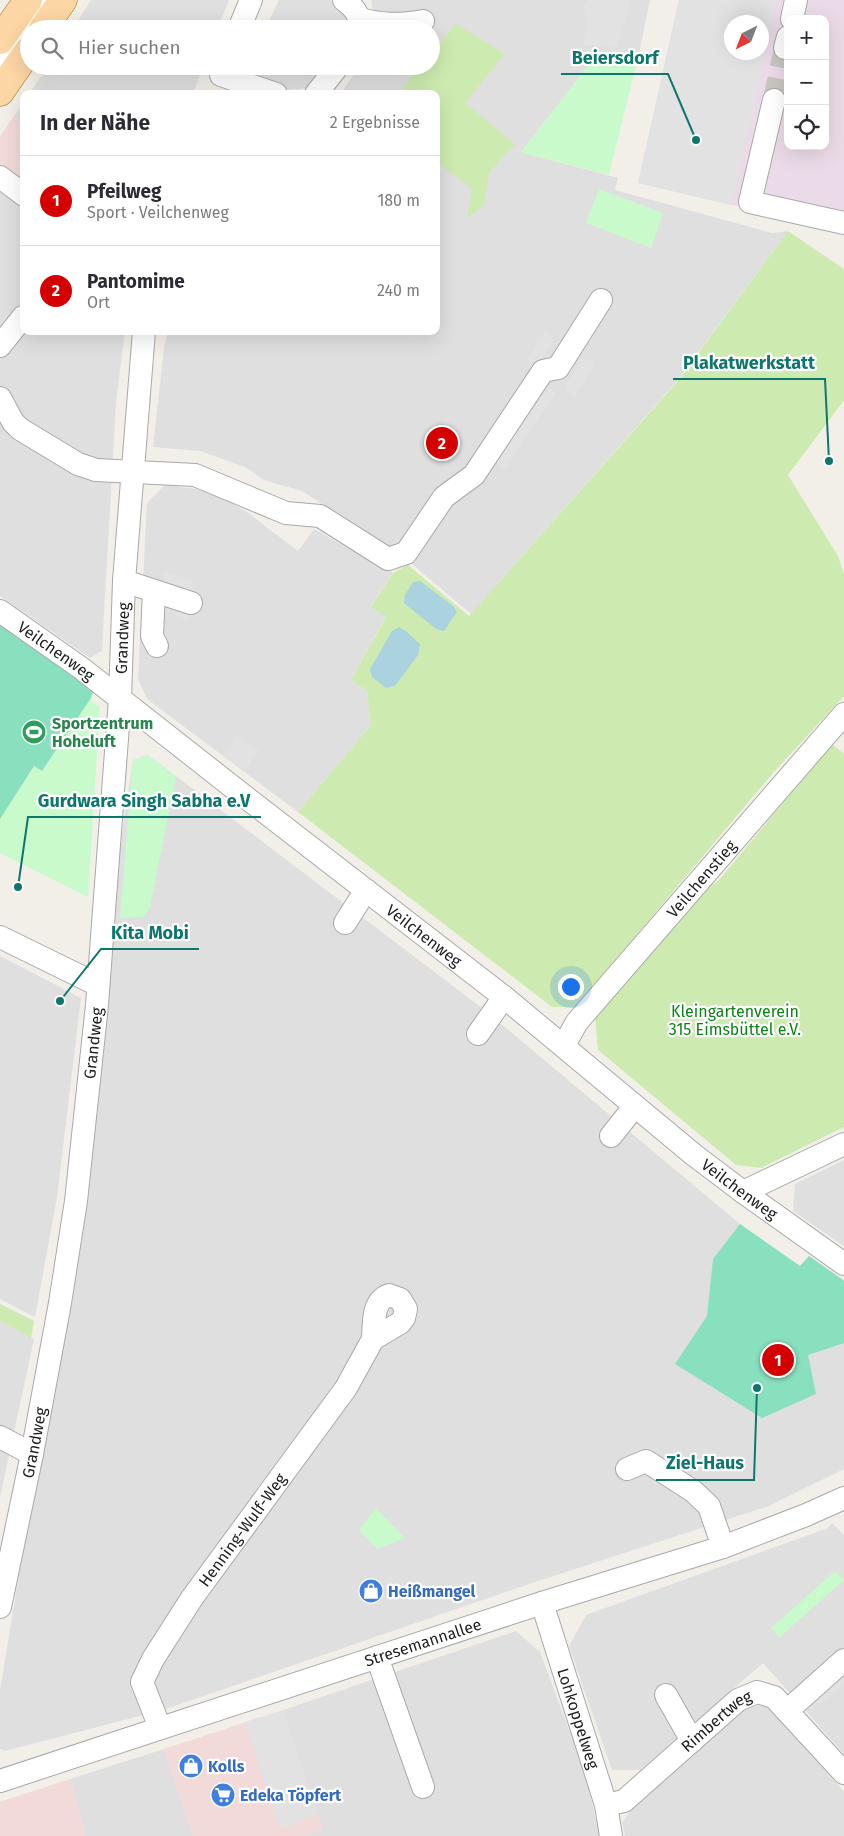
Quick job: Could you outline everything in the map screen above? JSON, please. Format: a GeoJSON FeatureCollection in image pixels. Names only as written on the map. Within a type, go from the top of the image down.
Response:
{"type":"FeatureCollection","features":[{"type":"Feature","properties":{"kind":"main road"},"geometry":{"type":"LineString","coordinates":[[0,40],[28,0]]}},
{"type":"Feature","properties":{"kind":"main road"},"geometry":{"type":"LineString","coordinates":[[49,20],[63,0]]}},
{"type":"Feature","properties":{"kind":"main road"},"geometry":{"type":"LineString","coordinates":[[0,92],[20,63]]}},
{"type":"Feature","properties":{"kind":"street"},"geometry":{"type":"LineString","coordinates":[[30,20],[44,0]]}},
{"type":"Feature","properties":{"kind":"street"},"geometry":{"type":"LineString","coordinates":[[243,20],[251,0]]}},
{"type":"Feature","properties":{"kind":"street"},"geometry":{"type":"LineString","coordinates":[[344,0],[357,11],[359,20]]}},
{"type":"Feature","properties":{"kind":"street"},"geometry":{"type":"LineString","coordinates":[[793,15],[796,0]]}},
{"type":"Feature","properties":{"kind":"street"},"geometry":{"type":"LineString","coordinates":[[0,65],[20,35]]}},
{"type":"Feature","properties":{"kind":"street"},"geometry":{"type":"LineString","coordinates":[[319,90],[331,75]]}},
{"type":"Feature","properties":{"kind":"street"},"geometry":{"type":"LineString","coordinates":[[220,78],[262,90]]}},
{"type":"Feature","properties":{"kind":"street"},"geometry":{"type":"LineString","coordinates":[[774,100],[750,202],[844,223]]}},
{"type":"Feature","properties":{"kind":"street"},"geometry":{"type":"LineString","coordinates":[[0,177],[20,192]]}},
{"type":"Feature","properties":{"kind":"street"},"geometry":{"type":"LineString","coordinates":[[0,398],[12,422],[20,429],[78,464],[96,470],[195,475],[286,513],[320,516],[388,559],[406,553],[444,497],[474,475],[543,372],[558,368],[601,300]]}},
{"type":"Feature","properties":{"kind":"street"},"geometry":{"type":"LineString","coordinates":[[0,346],[20,321]]}},
{"type":"Feature","properties":{"kind":"street","name":"Grandweg"},"geometry":{"type":"LineString","coordinates":[[0,1607],[32,1454],[58,1356],[76,1201],[98,985],[120,699],[124,581],[144,335]]}},
{"type":"Feature","properties":{"kind":"street"},"geometry":{"type":"LineString","coordinates":[[124,581],[191,603]]}},
{"type":"Feature","properties":{"kind":"street"},"geometry":{"type":"LineString","coordinates":[[154,591],[152,636],[157,646]]}},
{"type":"Feature","properties":{"kind":"street","name":"Veilchenweg"},"geometry":{"type":"LineString","coordinates":[[0,611],[81,668],[504,997],[564,1045],[634,1107],[743,1192],[842,1257]]}},
{"type":"Feature","properties":{"kind":"street","name":"Veilchenstieg"},"geometry":{"type":"LineString","coordinates":[[564,1045],[577,1022],[844,714]]}},
{"type":"Feature","properties":{"kind":"street"},"geometry":{"type":"LineString","coordinates":[[345,923],[366,890]]}},
{"type":"Feature","properties":{"kind":"street"},"geometry":{"type":"LineString","coordinates":[[0,937],[98,985]]}},
{"type":"Feature","properties":{"kind":"street"},"geometry":{"type":"LineString","coordinates":[[478,1034],[504,997]]}},
{"type":"Feature","properties":{"kind":"street"},"geometry":{"type":"LineString","coordinates":[[611,1136],[634,1107]]}},
{"type":"Feature","properties":{"kind":"street"},"geometry":{"type":"LineString","coordinates":[[743,1192],[844,1144]]}},
{"type":"Feature","properties":{"kind":"street","name":"Henning-Wulf-Weg"},"geometry":{"type":"LineString","coordinates":[[160,1728],[137,1680],[153,1659],[192,1598],[311,1438],[353,1378],[361,1358],[374,1339]]}},
{"type":"Feature","properties":{"kind":"street"},"geometry":{"type":"LineString","coordinates":[[0,1437],[32,1454]]}},
{"type":"Feature","properties":{"kind":"street"},"geometry":{"type":"LineString","coordinates":[[627,1468],[646,1461],[693,1491],[709,1506],[723,1547]]}},
{"type":"Feature","properties":{"kind":"street","name":"Stresemannallee"},"geometry":{"type":"LineString","coordinates":[[0,1781],[542,1603],[723,1547],[844,1498]]}},
{"type":"Feature","properties":{"kind":"street","name":"Lohkoppelweg"},"geometry":{"type":"LineString","coordinates":[[542,1603],[606,1805],[611,1836]]}},
{"type":"Feature","properties":{"kind":"street"},"geometry":{"type":"LineString","coordinates":[[377,1657],[423,1787]]}},
{"type":"Feature","properties":{"kind":"street"},"geometry":{"type":"LineString","coordinates":[[787,1711],[844,1660]]}},
{"type":"Feature","properties":{"kind":"street","name":"Rimbertweg"},"geometry":{"type":"LineString","coordinates":[[606,1805],[624,1801],[738,1700],[757,1692],[774,1697],[844,1774]]}},
{"type":"Feature","properties":{"kind":"street"},"geometry":{"type":"LineString","coordinates":[[666,1695],[692,1741]]}},
{"type":"Feature","properties":{"kind":"shaded area"},"geometry":{"type":"Polygon","coordinates":[[[91,0],[229,0],[221,20],[79,20],[91,0]]]}},
{"type":"Feature","properties":{"kind":"shaded area"},"geometry":{"type":"Polygon","coordinates":[[[279,0],[330,0],[349,17],[349,20],[269,20],[279,0]]]}},
{"type":"Feature","properties":{"kind":"shaded area"},"geometry":{"type":"Polygon","coordinates":[[[371,0],[650,0],[639,53],[599,52],[521,152],[618,178],[615,190],[772,233],[788,231],[677,381],[471,614],[405,558],[302,491],[264,480],[245,467],[200,451],[153,447],[167,335],[440,335],[440,90],[343,90],[354,75],[440,75],[440,20],[374,20],[371,0]]]}},
{"type":"Feature","properties":{"kind":"shaded area"},"geometry":{"type":"Polygon","coordinates":[[[588,0],[631,0],[617,47],[583,45],[587,27],[584,7],[588,0]]]}},
{"type":"Feature","properties":{"kind":"shaded area"},"geometry":{"type":"Polygon","coordinates":[[[679,0],[844,0],[844,231],[638,183],[679,0]]]}},
{"type":"Feature","properties":{"kind":"shaded area"},"geometry":{"type":"Polygon","coordinates":[[[679,0],[777,0],[769,36],[769,15],[724,15],[724,60],[764,60],[731,205],[638,183],[679,0]]]}},
{"type":"Feature","properties":{"kind":"shaded area"},"geometry":{"type":"Polygon","coordinates":[[[42,75],[200,75],[194,90],[32,90],[42,75]]]}},
{"type":"Feature","properties":{"kind":"shaded area"},"geometry":{"type":"Polygon","coordinates":[[[251,75],[321,76],[305,88],[289,90],[251,75]]]}},
{"type":"Feature","properties":{"kind":"shaded area"},"geometry":{"type":"Polygon","coordinates":[[[20,108],[20,121],[14,116],[20,108]]]}},
{"type":"Feature","properties":{"kind":"shaded area"},"geometry":{"type":"Polygon","coordinates":[[[14,116],[20,121],[20,187],[0,172],[0,136],[14,116]]]}},
{"type":"Feature","properties":{"kind":"shaded area"},"geometry":{"type":"Polygon","coordinates":[[[0,172],[20,187],[20,335],[124,335],[116,402],[102,651],[90,658],[0,596],[0,172]]]}},
{"type":"Feature","properties":{"kind":"shaded area"},"geometry":{"type":"Polygon","coordinates":[[[544,332],[554,339],[537,367],[527,360],[544,332]]]}},
{"type":"Feature","properties":{"kind":"shaded area"},"geometry":{"type":"Polygon","coordinates":[[[583,357],[595,364],[575,396],[564,389],[583,357]]]}},
{"type":"Feature","properties":{"kind":"shaded area"},"geometry":{"type":"Polygon","coordinates":[[[541,382],[556,392],[505,468],[490,459],[541,382]]]}},
{"type":"Feature","properties":{"kind":"shaded area"},"geometry":{"type":"Polygon","coordinates":[[[165,485],[196,489],[225,499],[248,513],[298,551],[314,529],[393,573],[371,606],[386,616],[351,680],[367,691],[371,725],[298,812],[147,699],[138,679],[147,503],[165,485]]]}},
{"type":"Feature","properties":{"kind":"shaded area"},"geometry":{"type":"Polygon","coordinates":[[[165,571],[194,582],[191,593],[200,597],[187,620],[162,609],[165,571]]]}},
{"type":"Feature","properties":{"kind":"shaded area"},"geometry":{"type":"Polygon","coordinates":[[[236,736],[259,750],[246,770],[224,756],[236,736]]]}},
{"type":"Feature","properties":{"kind":"shaded area"},"geometry":{"type":"Polygon","coordinates":[[[148,755],[482,1008],[740,1224],[800,1266],[809,1256],[844,1280],[844,1469],[769,1506],[532,1583],[163,1710],[5,1751],[0,1749],[0,1691],[80,1198],[102,966],[133,760],[148,755]]]}},
{"type":"Feature","properties":{"kind":"shaded area"},"geometry":{"type":"Polygon","coordinates":[[[0,956],[81,998],[57,1197],[35,1317],[0,1299],[0,956]]]}},
{"type":"Feature","properties":{"kind":"shaded area"},"geometry":{"type":"Polygon","coordinates":[[[844,1160],[844,1246],[793,1211],[795,1184],[844,1160]]]}},
{"type":"Feature","properties":{"kind":"shaded area"},"geometry":{"type":"Polygon","coordinates":[[[0,1321],[34,1339],[0,1497],[0,1321]]]}},
{"type":"Feature","properties":{"kind":"shaded area"},"geometry":{"type":"Polygon","coordinates":[[[832,1523],[844,1535],[844,1754],[763,1663],[640,1770],[612,1770],[569,1646],[586,1615],[828,1528],[832,1523]]]}},
{"type":"Feature","properties":{"kind":"shaded area"},"geometry":{"type":"Polygon","coordinates":[[[516,1631],[540,1652],[587,1778],[599,1836],[305,1836],[322,1830],[283,1710],[516,1631]]]}},
{"type":"Feature","properties":{"kind":"shaded area"},"geometry":{"type":"Polygon","coordinates":[[[844,1648],[844,1683],[812,1711],[795,1691],[844,1648]]]}},
{"type":"Feature","properties":{"kind":"shaded area"},"geometry":{"type":"Polygon","coordinates":[[[768,1705],[844,1792],[844,1836],[625,1836],[622,1823],[635,1805],[745,1707],[768,1705]]]}},
{"type":"Feature","properties":{"kind":"shaded area"},"geometry":{"type":"Polygon","coordinates":[[[283,1710],[323,1830],[305,1836],[193,1836],[164,1749],[283,1710]]]}},
{"type":"Feature","properties":{"kind":"shaded area"},"geometry":{"type":"Polygon","coordinates":[[[283,1710],[317,1815],[280,1829],[245,1722],[283,1710]]]}},
{"type":"Feature","properties":{"kind":"shaded area"},"geometry":{"type":"Polygon","coordinates":[[[164,1749],[193,1836],[86,1836],[70,1779],[164,1749]]]}},
{"type":"Feature","properties":{"kind":"shaded area"},"geometry":{"type":"Polygon","coordinates":[[[70,1779],[86,1836],[0,1836],[0,1802],[70,1779]]]}},
{"type":"Feature","properties":{"kind":"green space"},"geometry":{"type":"Polygon","coordinates":[[[456,24],[505,54],[465,103],[515,144],[489,173],[484,205],[467,218],[472,188],[440,165],[440,90],[401,90],[413,75],[440,75],[440,43],[456,24]]]}},
{"type":"Feature","properties":{"kind":"green space"},"geometry":{"type":"Polygon","coordinates":[[[599,52],[639,53],[609,175],[521,152],[599,52]]]}},
{"type":"Feature","properties":{"kind":"green space"},"geometry":{"type":"Polygon","coordinates":[[[599,189],[663,213],[651,248],[586,223],[599,189]]]}},
{"type":"Feature","properties":{"kind":"green space"},"geometry":{"type":"Polygon","coordinates":[[[788,231],[844,269],[844,400],[788,475],[838,556],[844,574],[844,696],[772,774],[576,1007],[552,1007],[298,812],[371,725],[367,691],[351,680],[386,617],[371,607],[393,573],[408,565],[469,616],[677,382],[788,231]]]}},
{"type":"Feature","properties":{"kind":"green space","name":"Sportzentrum Hoheluft"},"geometry":{"type":"Polygon","coordinates":[[[0,623],[94,690],[91,698],[42,771],[34,766],[0,819],[0,623]]]}},
{"type":"Feature","properties":{"kind":"green space"},"geometry":{"type":"Polygon","coordinates":[[[91,698],[93,703],[100,706],[88,897],[0,853],[0,819],[34,766],[42,771],[91,698]]]}},
{"type":"Feature","properties":{"kind":"green space","name":"Kleingartenverein 315 Eimsbüttel e.V."},"geometry":{"type":"Polygon","coordinates":[[[832,744],[844,754],[844,1127],[761,1168],[736,1165],[598,1050],[595,1016],[697,896],[720,879],[832,744]]]}},
{"type":"Feature","properties":{"kind":"green space"},"geometry":{"type":"Polygon","coordinates":[[[148,755],[176,777],[150,907],[143,917],[120,918],[133,760],[148,755]]]}},
{"type":"Feature","properties":{"kind":"green space"},"geometry":{"type":"Polygon","coordinates":[[[740,1224],[800,1266],[809,1256],[844,1281],[844,1343],[808,1355],[816,1394],[762,1418],[675,1364],[707,1316],[713,1259],[740,1224]]]}},
{"type":"Feature","properties":{"kind":"green space"},"geometry":{"type":"Polygon","coordinates":[[[0,1304],[34,1321],[31,1338],[0,1321],[0,1304]]]}},
{"type":"Feature","properties":{"kind":"green space"},"geometry":{"type":"Polygon","coordinates":[[[376,1508],[405,1538],[377,1549],[359,1530],[376,1508]]]}},
{"type":"Feature","properties":{"kind":"green space"},"geometry":{"type":"Polygon","coordinates":[[[835,1571],[844,1580],[779,1638],[771,1628],[835,1571]]]}},
{"type":"Feature","properties":{"kind":"water"},"geometry":{"type":"Polygon","coordinates":[[[420,581],[453,606],[457,612],[444,631],[436,629],[404,603],[405,595],[413,582],[420,581]]]}},
{"type":"Feature","properties":{"kind":"water"},"geometry":{"type":"Polygon","coordinates":[[[399,627],[420,644],[418,655],[395,686],[386,688],[372,677],[370,669],[392,631],[399,627]]]}},
{"type":"Feature","properties":{"kind":"tunnel"},"geometry":{"type":"LineString","coordinates":[[774,100],[784,53]]}},
{"type":"Feature","properties":{"kind":"place","name":"Beiersdorf"},"geometry":{"type":"Point","coordinates":[696,140]}},
{"type":"Feature","properties":{"kind":"place","name":"Pantomime"},"geometry":{"type":"Point","coordinates":[442,443]}},
{"type":"Feature","properties":{"kind":"place","name":"Plakatwerkstatt"},"geometry":{"type":"Point","coordinates":[829,461]}},
{"type":"Feature","properties":{"kind":"place","name":"Sportzentrum Hoheluft"},"geometry":{"type":"Point","coordinates":[34,732]}},
{"type":"Feature","properties":{"kind":"place","name":"Gurdwara Singh Sabha e.V"},"geometry":{"type":"Point","coordinates":[18,887]}},
{"type":"Feature","properties":{"kind":"place","name":"Kita Mobi"},"geometry":{"type":"Point","coordinates":[60,1001]}},
{"type":"Feature","properties":{"kind":"place","name":"Pfeilweg"},"geometry":{"type":"Point","coordinates":[778,1360]}},
{"type":"Feature","properties":{"kind":"place","name":"Ziel-Haus"},"geometry":{"type":"Point","coordinates":[757,1388]}},
{"type":"Feature","properties":{"kind":"place","name":"Heißmangel"},"geometry":{"type":"Point","coordinates":[371,1591]}},
{"type":"Feature","properties":{"kind":"place","name":"Kolls"},"geometry":{"type":"Point","coordinates":[191,1766]}},
{"type":"Feature","properties":{"kind":"place","name":"Edeka Töpfert"},"geometry":{"type":"Point","coordinates":[223,1795]}}]}
